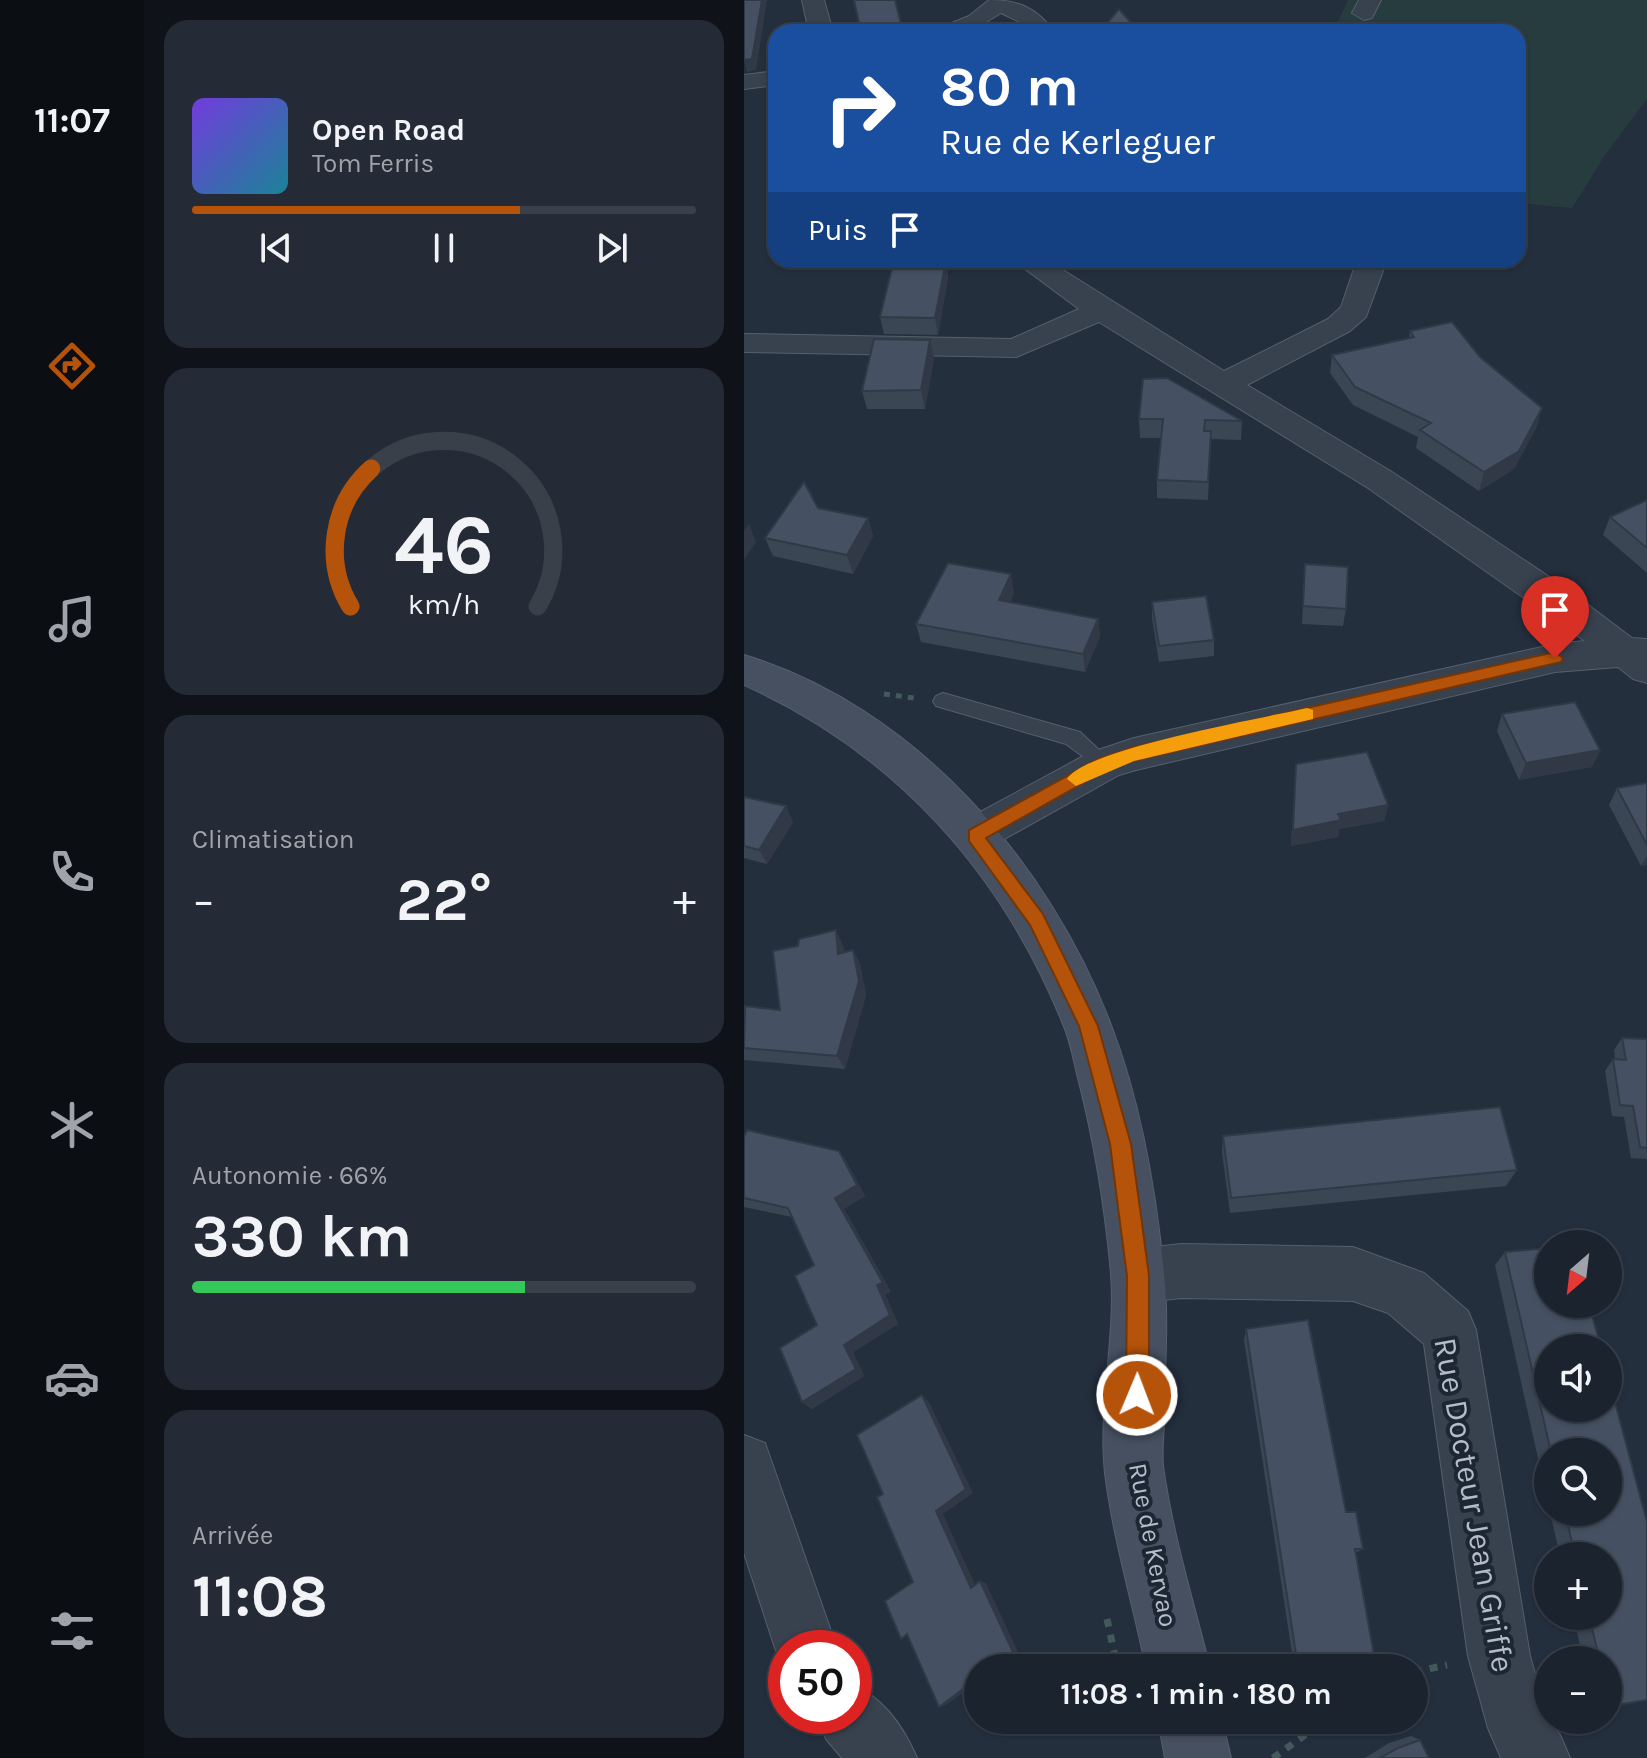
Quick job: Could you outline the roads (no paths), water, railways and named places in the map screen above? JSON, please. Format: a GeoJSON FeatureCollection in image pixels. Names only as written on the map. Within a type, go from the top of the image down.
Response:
{"type":"FeatureCollection","features":[{"type":"Feature","properties":{"kind":"main road","name":"Rue de Kervao"},"geometry":{"type":"LineString","coordinates":[[744,669],[810,698],[866,733],[922,779],[975,835],[1037,919],[1088,1026],[1120,1144],[1138,1276],[1134,1471],[1175,1654]]}},
{"type":"Feature","properties":{"kind":"main road"},"geometry":{"type":"LineString","coordinates":[[1193,1734],[1198,1758]]}},
{"type":"Feature","properties":{"kind":"street"},"geometry":{"type":"LineString","coordinates":[[813,0],[819,24]]}},
{"type":"Feature","properties":{"kind":"street"},"geometry":{"type":"LineString","coordinates":[[970,24],[1002,2],[1036,24]]}},
{"type":"Feature","properties":{"kind":"street"},"geometry":{"type":"LineString","coordinates":[[744,82],[768,79]]}},
{"type":"Feature","properties":{"kind":"street"},"geometry":{"type":"LineString","coordinates":[[1040,268],[1101,310],[1226,383],[1380,480],[1641,657]]}},
{"type":"Feature","properties":{"kind":"street"},"geometry":{"type":"LineString","coordinates":[[1226,383],[1339,325],[1355,311],[1369,268]]}},
{"type":"Feature","properties":{"kind":"street"},"geometry":{"type":"LineString","coordinates":[[744,343],[1016,348],[1101,310]]}},
{"type":"Feature","properties":{"kind":"street"},"geometry":{"type":"LineString","coordinates":[[975,835],[1104,764],[1555,658],[1641,657]]}},
{"type":"Feature","properties":{"kind":"street","name":"Rue Docteur Jean Griffe"},"geometry":{"type":"LineString","coordinates":[[1138,1276],[1181,1271],[1353,1274],[1405,1292],[1449,1330],[1499,1656],[1520,1728],[1537,1758]]}},
{"type":"Feature","properties":{"kind":"street"},"geometry":{"type":"LineString","coordinates":[[744,1464],[800,1630]]}},
{"type":"Feature","properties":{"kind":"street"},"geometry":{"type":"LineString","coordinates":[[864,1734],[884,1758]]}},
{"type":"Feature","properties":{"kind":"lane"},"geometry":{"type":"LineString","coordinates":[[943,701],[1073,738],[1104,764]]}}]}
